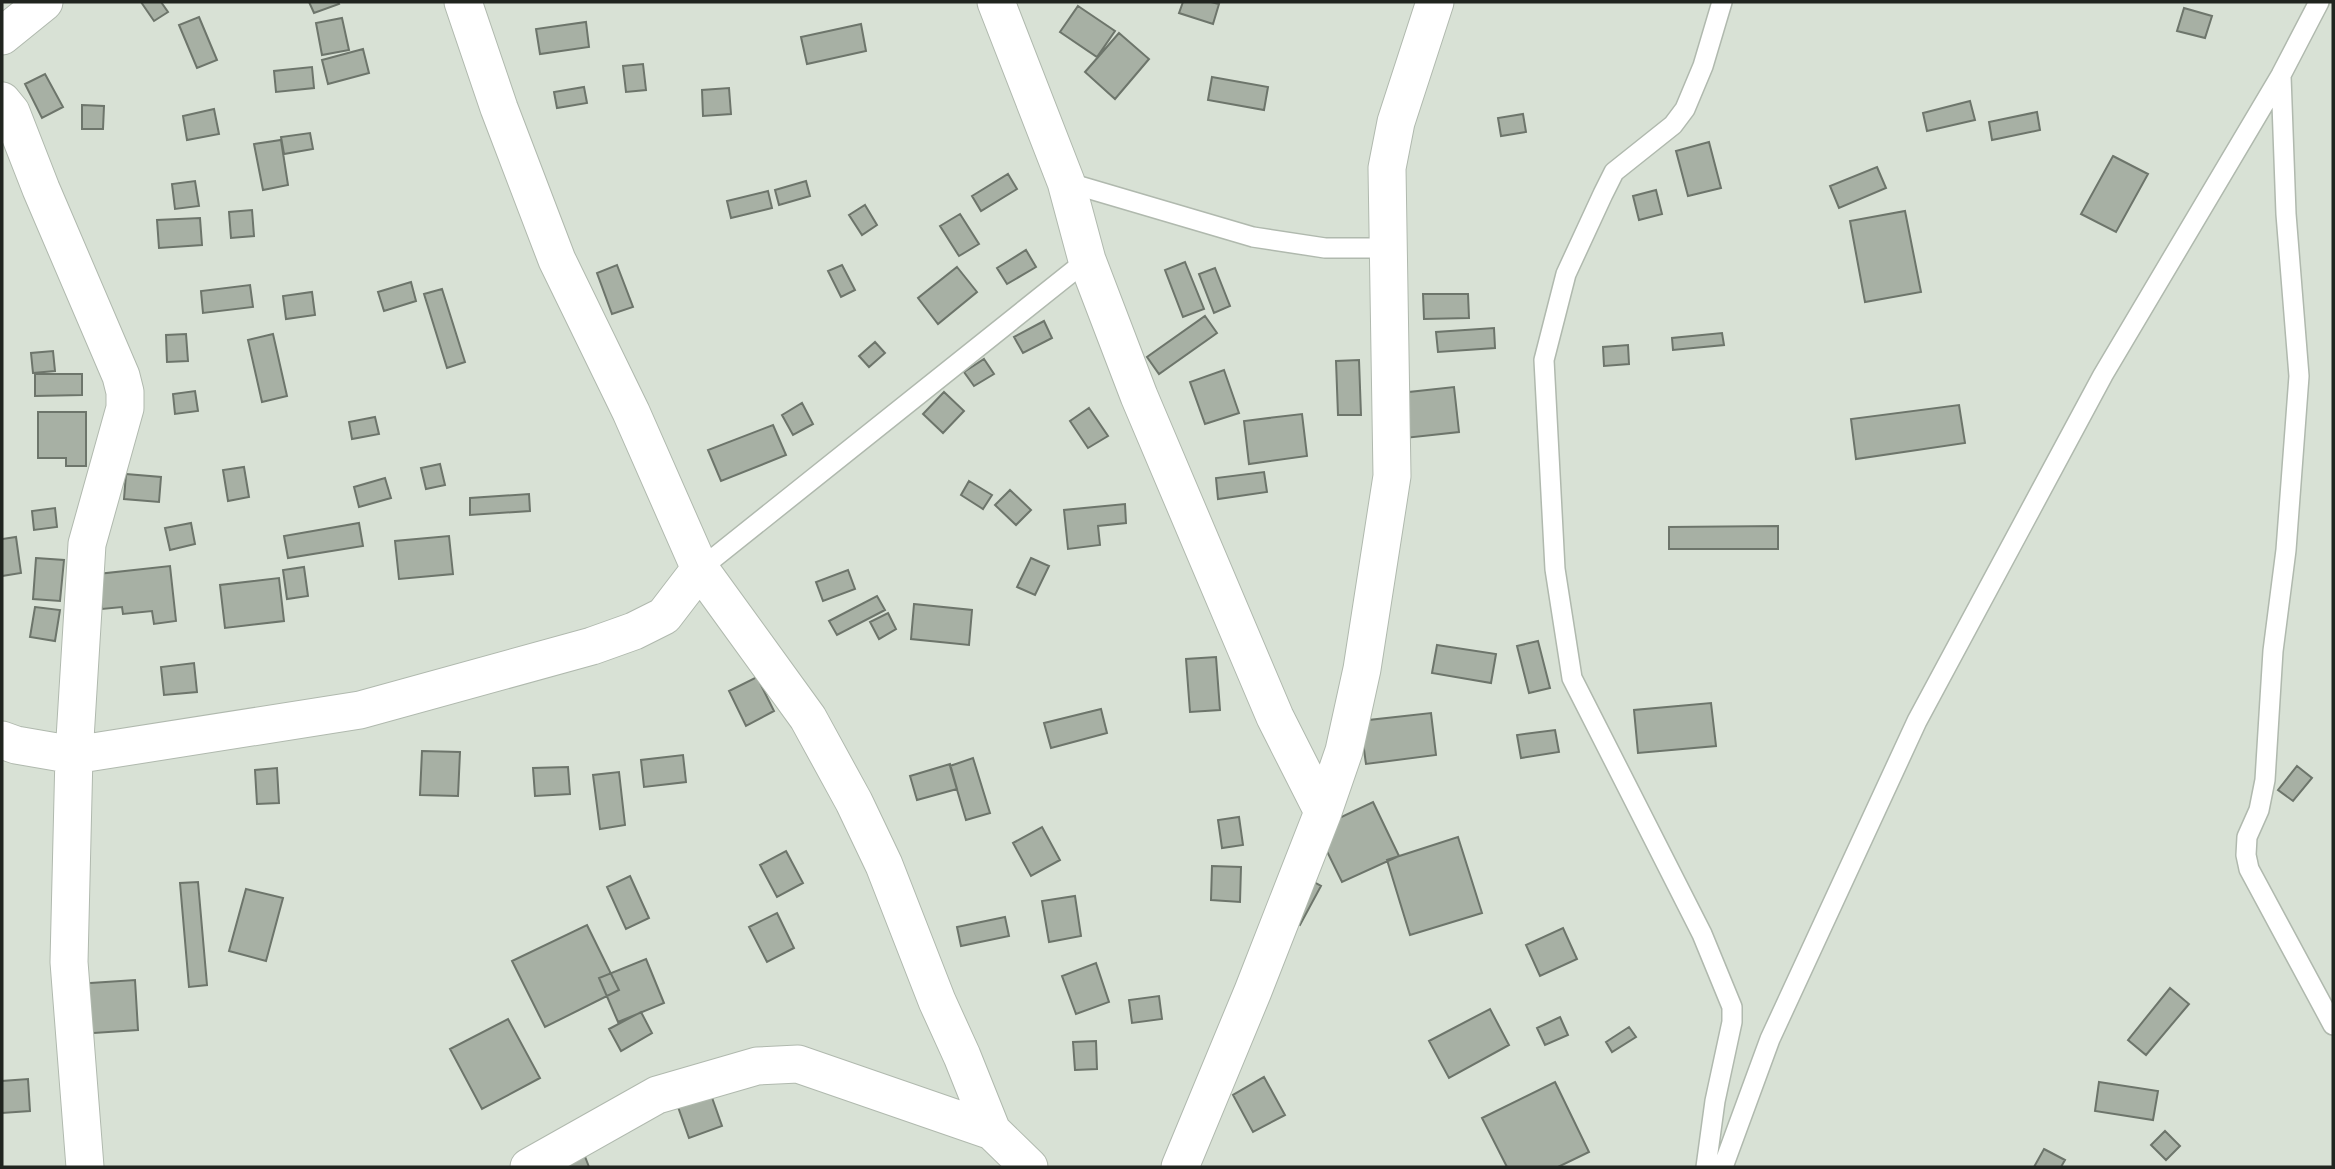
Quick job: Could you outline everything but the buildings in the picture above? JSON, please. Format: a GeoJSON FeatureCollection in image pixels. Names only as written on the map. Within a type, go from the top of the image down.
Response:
{"type":"FeatureCollection","features":[{"type":"Feature","properties":{"kind":"street"},"geometry":{"type":"LineString","coordinates":[[2,36],[44,2]]}},
{"type":"Feature","properties":{"kind":"street"},"geometry":{"type":"LineString","coordinates":[[463,2],[499,108],[557,260],[631,412],[700,569],[808,718],[854,802],[884,865],[992,1131],[1029,1167]]}},
{"type":"Feature","properties":{"kind":"street"},"geometry":{"type":"LineString","coordinates":[[996,2],[1066,182],[1087,260],[1139,396],[1275,717],[1323,812]]}},
{"type":"Feature","properties":{"kind":"street"},"geometry":{"type":"LineString","coordinates":[[1180,1167],[1323,812],[1344,751],[1362,669],[1392,476],[1387,168],[1396,122],[1435,2]]}},
{"type":"Feature","properties":{"kind":"street"},"geometry":{"type":"LineString","coordinates":[[2,100],[11,112],[121,376],[125,392],[125,408],[87,544],[74,755],[69,962],[85,1167]]}},
{"type":"Feature","properties":{"kind":"street"},"geometry":{"type":"LineString","coordinates":[[2,740],[74,755],[360,710],[592,646],[634,631],[664,616],[700,569]]}},
{"type":"Feature","properties":{"kind":"street"},"geometry":{"type":"LineString","coordinates":[[529,1167],[657,1095],[757,1066],[799,1065],[992,1131]]}},
{"type":"Feature","properties":{"kind":"lane"},"geometry":{"type":"LineString","coordinates":[[1706,1167],[1715,1101],[1732,1022],[1732,1007],[1702,934],[1572,678],[1555,569],[1544,360],[1566,274],[1614,172],[1673,125],[1685,109],[1703,66],[1722,2]]}},
{"type":"Feature","properties":{"kind":"lane"},"geometry":{"type":"LineString","coordinates":[[1723,1167],[1770,1039],[1917,722],[2103,375],[2281,75],[2319,2]]}},
{"type":"Feature","properties":{"kind":"lane"},"geometry":{"type":"LineString","coordinates":[[2281,75],[2286,215],[2299,376],[2286,550],[2273,651],[2265,780],[2259,810],[2247,837],[2246,855],[2249,869],[2333,1026]]}},
{"type":"Feature","properties":{"kind":"lane"},"geometry":{"type":"LineString","coordinates":[[1066,182],[1253,237],[1325,248],[1390,248]]}},
{"type":"Feature","properties":{"kind":"lane"},"geometry":{"type":"LineString","coordinates":[[700,569],[1087,260]]}}]}
